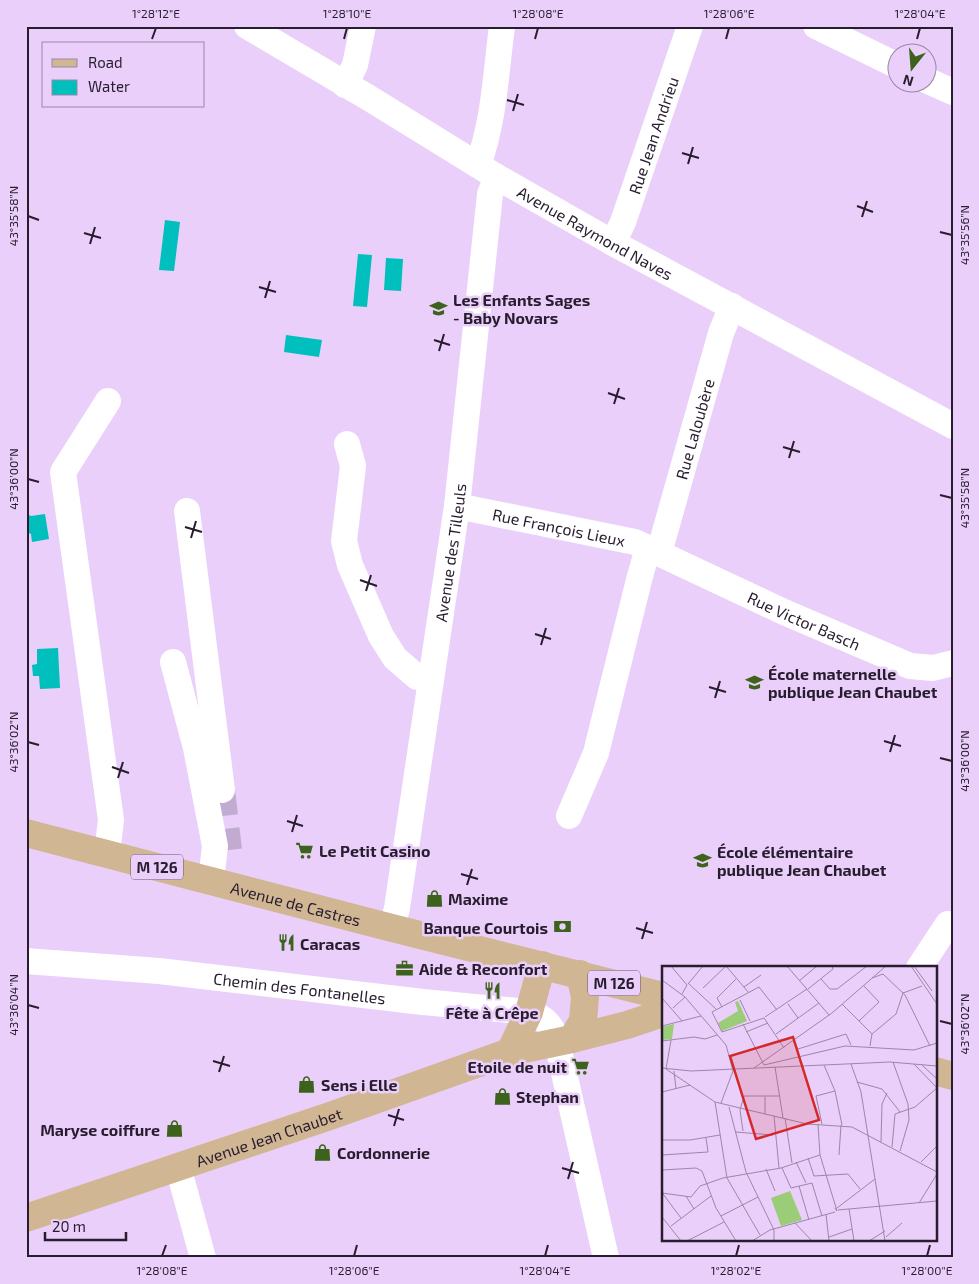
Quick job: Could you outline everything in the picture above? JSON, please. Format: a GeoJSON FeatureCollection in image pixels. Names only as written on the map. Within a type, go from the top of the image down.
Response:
{"type":"FeatureCollection","features":[{"type":"Feature","properties":{"kind":"main road","name":"Avenue de Castres"},"geometry":{"type":"LineString","coordinates":[[26,833],[562,970]]}},
{"type":"Feature","properties":{"kind":"main road","name":"M 126"},"geometry":{"type":"LineString","coordinates":[[562,970],[662,996]]}},
{"type":"Feature","properties":{"kind":"main road"},"geometry":{"type":"LineString","coordinates":[[510,1052],[529,1012],[562,970],[585,997],[583,1021],[564,1040]]}},
{"type":"Feature","properties":{"kind":"main road","name":"Avenue Jean Chaubet"},"geometry":{"type":"LineString","coordinates":[[26,1218],[330,1116],[510,1052],[627,1025],[662,1013]]}},
{"type":"Feature","properties":{"kind":"main road"},"geometry":{"type":"LineString","coordinates":[[936,1071],[953,1076]]}},
{"type":"Feature","properties":{"kind":"street","name":"Avenue Raymond Naves"},"geometry":{"type":"LineString","coordinates":[[246,26],[488,171],[613,243],[953,426]]}},
{"type":"Feature","properties":{"kind":"street"},"geometry":{"type":"LineString","coordinates":[[345,84],[355,65],[363,26]]}},
{"type":"Feature","properties":{"kind":"street","name":"Avenue des Tilleuls"},"geometry":{"type":"LineString","coordinates":[[392,928],[457,506],[490,194],[485,147],[502,26]]}},
{"type":"Feature","properties":{"kind":"street","name":"Rue Jean Andrieu"},"geometry":{"type":"LineString","coordinates":[[613,243],[623,222],[690,26]]}},
{"type":"Feature","properties":{"kind":"street"},"geometry":{"type":"LineString","coordinates":[[816,26],[886,60]]}},
{"type":"Feature","properties":{"kind":"street"},"geometry":{"type":"LineString","coordinates":[[936,84],[953,92]]}},
{"type":"Feature","properties":{"kind":"street","name":"Rue Laloubère"},"geometry":{"type":"LineString","coordinates":[[569,816],[596,753],[620,654],[654,551],[721,332],[732,306]]}},
{"type":"Feature","properties":{"kind":"street"},"geometry":{"type":"LineString","coordinates":[[107,854],[111,820],[62,472],[108,401]]}},
{"type":"Feature","properties":{"kind":"street"},"geometry":{"type":"LineString","coordinates":[[347,444],[353,466],[344,541],[350,565],[381,636],[395,658],[417,677],[430,679]]}},
{"type":"Feature","properties":{"kind":"street","name":"Rue François Lieux"},"geometry":{"type":"LineString","coordinates":[[457,506],[635,542],[654,551]]}},
{"type":"Feature","properties":{"kind":"street"},"geometry":{"type":"LineString","coordinates":[[187,511],[222,790]]}},
{"type":"Feature","properties":{"kind":"street","name":"Rue Victor Basch"},"geometry":{"type":"LineString","coordinates":[[654,551],[784,612],[910,666],[932,668],[953,663]]}},
{"type":"Feature","properties":{"kind":"street"},"geometry":{"type":"LineString","coordinates":[[173,662],[196,748],[215,846],[218,882]]}},
{"type":"Feature","properties":{"kind":"street"},"geometry":{"type":"LineString","coordinates":[[218,882],[229,850]]}},
{"type":"Feature","properties":{"kind":"street"},"geometry":{"type":"LineString","coordinates":[[920,966],[948,924]]}},
{"type":"Feature","properties":{"kind":"street","name":"Chemin des Fontanelles"},"geometry":{"type":"LineString","coordinates":[[26,962],[158,971],[423,1002],[529,1012],[539,1016],[548,1022],[554,1032],[564,1040],[606,1258]]}},
{"type":"Feature","properties":{"kind":"street"},"geometry":{"type":"LineString","coordinates":[[178,1167],[203,1258]]}},
{"type":"Feature","properties":{"kind":"water"},"geometry":{"type":"Polygon","coordinates":[[[165,220],[180,222],[174,271],[159,270],[165,220]]]}},
{"type":"Feature","properties":{"kind":"water"},"geometry":{"type":"Polygon","coordinates":[[[358,254],[372,255],[367,307],[353,306],[358,254]]]}},
{"type":"Feature","properties":{"kind":"water"},"geometry":{"type":"Polygon","coordinates":[[[386,258],[403,259],[401,291],[384,290],[386,258]]]}},
{"type":"Feature","properties":{"kind":"water"},"geometry":{"type":"Polygon","coordinates":[[[286,335],[322,340],[319,357],[284,352],[286,335]]]}},
{"type":"Feature","properties":{"kind":"water"},"geometry":{"type":"Polygon","coordinates":[[[26,514],[31,516],[45,514],[49,539],[32,542],[31,534],[26,532],[26,514]]]}},
{"type":"Feature","properties":{"kind":"water"},"geometry":{"type":"Polygon","coordinates":[[[58,648],[60,688],[40,689],[39,676],[33,676],[32,665],[37,664],[37,649],[58,648]]]}},
{"type":"Feature","properties":{"kind":"tunnel"},"geometry":{"type":"LineString","coordinates":[[222,790],[229,850]]}},
{"type":"Feature","properties":{"kind":"place","name":"Les Enfants Sages - Baby Novars"},"geometry":{"type":"Point","coordinates":[439,308]}},
{"type":"Feature","properties":{"kind":"place","name":"École maternelle publique Jean Chaubet"},"geometry":{"type":"Point","coordinates":[754,682]}},
{"type":"Feature","properties":{"kind":"place","name":"Le Petit Casino"},"geometry":{"type":"Point","coordinates":[305,850]}},
{"type":"Feature","properties":{"kind":"place","name":"École élémentaire publique Jean Chaubet"},"geometry":{"type":"Point","coordinates":[703,860]}},
{"type":"Feature","properties":{"kind":"place","name":"Maxime"},"geometry":{"type":"Point","coordinates":[434,898]}},
{"type":"Feature","properties":{"kind":"place","name":"Banque Courtois"},"geometry":{"type":"Point","coordinates":[562,927]}},
{"type":"Feature","properties":{"kind":"place","name":"Caracas"},"geometry":{"type":"Point","coordinates":[286,943]}},
{"type":"Feature","properties":{"kind":"place","name":"Aide & Reconfort"},"geometry":{"type":"Point","coordinates":[405,968]}},
{"type":"Feature","properties":{"kind":"place","name":"Fête à Crêpe"},"geometry":{"type":"Point","coordinates":[492,991]}},
{"type":"Feature","properties":{"kind":"place","name":"Etoile de nuit"},"geometry":{"type":"Point","coordinates":[581,1066]}},
{"type":"Feature","properties":{"kind":"place","name":"Sens i Elle"},"geometry":{"type":"Point","coordinates":[307,1084]}},
{"type":"Feature","properties":{"kind":"place","name":"Stephan"},"geometry":{"type":"Point","coordinates":[502,1096]}},
{"type":"Feature","properties":{"kind":"place","name":"Maryse coiffure"},"geometry":{"type":"Point","coordinates":[174,1129]}},
{"type":"Feature","properties":{"kind":"place","name":"Cordonnerie"},"geometry":{"type":"Point","coordinates":[323,1152]}}]}
